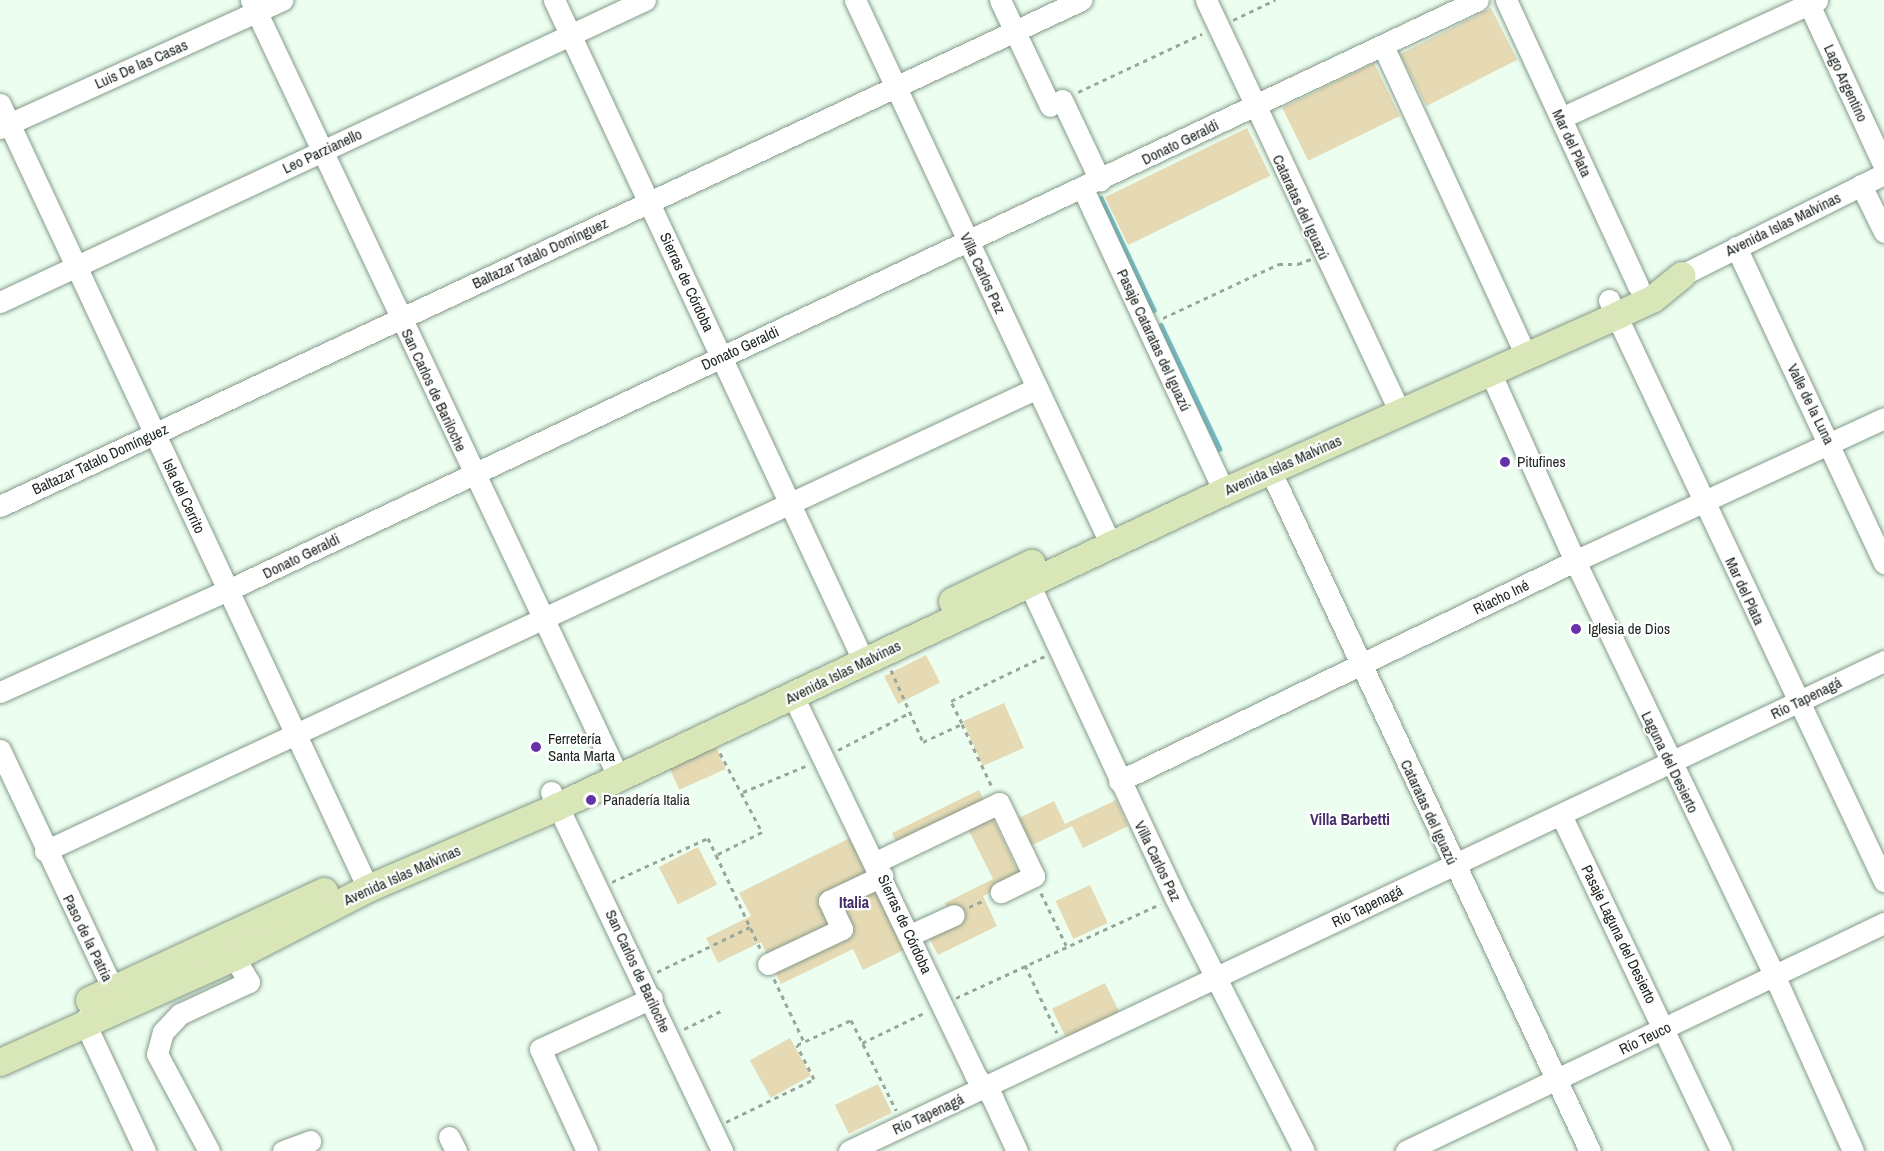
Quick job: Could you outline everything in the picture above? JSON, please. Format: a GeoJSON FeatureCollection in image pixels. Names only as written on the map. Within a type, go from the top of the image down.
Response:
{"type":"FeatureCollection","features":[{"type":"Feature","properties":{"kind":"main road","name":"Avenida Islas Malvinas"},"geometry":{"type":"LineString","coordinates":[[1613,307],[1638,286],[1682,275]]}},
{"type":"Feature","properties":{"kind":"main road","name":"Avenida Islas Malvinas"},"geometry":{"type":"LineString","coordinates":[[0,1042],[113,989],[616,771],[868,654],[1025,576],[1221,484],[1613,307],[1652,298],[1682,275]]}},
{"type":"Feature","properties":{"kind":"main road","name":"Avenida Islas Malvinas"},"geometry":{"type":"LineString","coordinates":[[1221,484],[1271,472],[1396,405],[1490,372],[1522,348]]}},
{"type":"Feature","properties":{"kind":"main road","name":"Avenida Islas Malvinas"},"geometry":{"type":"LineString","coordinates":[[616,771],[710,736],[793,696],[868,654]]}},
{"type":"Feature","properties":{"kind":"main road","name":"Avenida Islas Malvinas"},"geometry":{"type":"LineString","coordinates":[[0,1062],[84,1021],[234,957],[365,881]]}},
{"type":"Feature","properties":{"kind":"street","name":"Luis De las Casas"},"geometry":{"type":"LineString","coordinates":[[4,125],[254,6],[282,0]]}},
{"type":"Feature","properties":{"kind":"street","name":"Sierras de Córdoba"},"geometry":{"type":"LineString","coordinates":[[554,0],[790,504],[868,654]]}},
{"type":"Feature","properties":{"kind":"street","name":"Leo Parzianello"},"geometry":{"type":"LineString","coordinates":[[0,302],[645,0]]}},
{"type":"Feature","properties":{"kind":"street","name":"Villa Carlos Paz"},"geometry":{"type":"LineString","coordinates":[[855,0],[1107,538]]}},
{"type":"Feature","properties":{"kind":"street","name":"Pasaje Cataratas del Iguazú"},"geometry":{"type":"LineString","coordinates":[[1000,0],[1014,31],[1056,103],[1092,184],[1147,326],[1221,484]]}},
{"type":"Feature","properties":{"kind":"street","name":"Baltazar Tatalo Domínguez"},"geometry":{"type":"LineString","coordinates":[[0,506],[895,85],[1081,0]]}},
{"type":"Feature","properties":{"kind":"street","name":"Cataratas del Iguazú"},"geometry":{"type":"LineString","coordinates":[[1206,0],[1396,405]]}},
{"type":"Feature","properties":{"kind":"street","name":"Donato Geraldi"},"geometry":{"type":"LineString","coordinates":[[0,692],[228,591],[473,472],[1092,184],[1478,0]]}},
{"type":"Feature","properties":{"kind":"street","name":"Mar del Plata"},"geometry":{"type":"LineString","coordinates":[[1506,0],[1638,286]]}},
{"type":"Feature","properties":{"kind":"street"},"geometry":{"type":"LineString","coordinates":[[1561,118],[1811,1]]}},
{"type":"Feature","properties":{"kind":"street","name":"Lago Argentino"},"geometry":{"type":"LineString","coordinates":[[1811,1],[1884,166]]}},
{"type":"Feature","properties":{"kind":"street","name":"San Carlos de Bariloche"},"geometry":{"type":"LineString","coordinates":[[254,6],[616,771]]}},
{"type":"Feature","properties":{"kind":"street"},"geometry":{"type":"LineString","coordinates":[[1383,46],[1522,348]]}},
{"type":"Feature","properties":{"kind":"street","name":"Isla del Cerrito"},"geometry":{"type":"LineString","coordinates":[[0,104],[4,125],[76,267],[365,881]]}},
{"type":"Feature","properties":{"kind":"street","name":"Avenida Islas Malvinas"},"geometry":{"type":"LineString","coordinates":[[1682,275],[1884,174]]}},
{"type":"Feature","properties":{"kind":"street"},"geometry":{"type":"LineString","coordinates":[[1862,185],[1884,232]]}},
{"type":"Feature","properties":{"kind":"street","name":"Valle de la Luna"},"geometry":{"type":"LineString","coordinates":[[1736,247],[1830,443],[1884,563]]}},
{"type":"Feature","properties":{"kind":"street","name":"Mar del Plata"},"geometry":{"type":"LineString","coordinates":[[1613,307],[1797,702],[1884,881]]}},
{"type":"Feature","properties":{"kind":"street","name":"Laguna del Desierto"},"geometry":{"type":"LineString","coordinates":[[1490,372],[1575,561],[1774,975],[1854,1151]]}},
{"type":"Feature","properties":{"kind":"street"},"geometry":{"type":"LineString","coordinates":[[45,851],[1037,388]]}},
{"type":"Feature","properties":{"kind":"street","name":"Riacho Iné"},"geometry":{"type":"LineString","coordinates":[[1119,781],[1575,561],[1884,418]]}},
{"type":"Feature","properties":{"kind":"street","name":"Cataratas del Iguazú"},"geometry":{"type":"LineString","coordinates":[[1271,472],[1555,1081],[1590,1151]]}},
{"type":"Feature","properties":{"kind":"street","name":"Villa Carlos Paz"},"geometry":{"type":"LineString","coordinates":[[1025,576],[1175,897],[1304,1151]]}},
{"type":"Feature","properties":{"kind":"street","name":"Río Tapenagá"},"geometry":{"type":"LineString","coordinates":[[849,1151],[985,1088],[1064,1048],[1218,978],[1454,864],[1671,764],[1884,661]]}},
{"type":"Feature","properties":{"kind":"street","name":"Sierras de Córdoba"},"geometry":{"type":"LineString","coordinates":[[793,696],[879,869],[975,1075],[985,1088],[1017,1151]]}},
{"type":"Feature","properties":{"kind":"street","name":"Paso de la Patria"},"geometry":{"type":"LineString","coordinates":[[0,750],[45,851],[113,989],[84,1021]]}},
{"type":"Feature","properties":{"kind":"street","name":"San Carlos de Bariloche"},"geometry":{"type":"LineString","coordinates":[[554,799],[647,989],[722,1151]]}},
{"type":"Feature","properties":{"kind":"street"},"geometry":{"type":"LineString","coordinates":[[768,964],[842,929],[829,901],[879,869],[999,803],[1034,876],[1001,892]]}},
{"type":"Feature","properties":{"kind":"street","name":"Pasaje Laguna del Desierto"},"geometry":{"type":"LineString","coordinates":[[1561,815],[1721,1151]]}},
{"type":"Feature","properties":{"kind":"street"},"geometry":{"type":"LineString","coordinates":[[910,935],[954,915]]}},
{"type":"Feature","properties":{"kind":"street","name":"Río Teuco"},"geometry":{"type":"LineString","coordinates":[[1406,1151],[1884,923]]}},
{"type":"Feature","properties":{"kind":"street"},"geometry":{"type":"LineString","coordinates":[[209,1151],[157,1054],[163,1032],[180,1014],[249,982],[234,957]]}},
{"type":"Feature","properties":{"kind":"street"},"geometry":{"type":"LineString","coordinates":[[587,1151],[540,1049],[647,989]]}},
{"type":"Feature","properties":{"kind":"street"},"geometry":{"type":"LineString","coordinates":[[84,1021],[145,1151]]}},
{"type":"Feature","properties":{"kind":"street"},"geometry":{"type":"LineString","coordinates":[[283,1151],[310,1141]]}},
{"type":"Feature","properties":{"kind":"path"},"geometry":{"type":"LineString","coordinates":[[1056,103],[1275,0]]}},
{"type":"Feature","properties":{"kind":"path"},"geometry":{"type":"LineString","coordinates":[[1147,326],[1279,264],[1298,264],[1324,254]]}},
{"type":"Feature","properties":{"kind":"path"},"geometry":{"type":"LineString","coordinates":[[999,803],[951,701],[1060,648]]}},
{"type":"Feature","properties":{"kind":"path"},"geometry":{"type":"LineString","coordinates":[[868,654],[923,742],[962,724]]}},
{"type":"Feature","properties":{"kind":"path"},"geometry":{"type":"LineString","coordinates":[[710,736],[762,832],[716,855]]}},
{"type":"Feature","properties":{"kind":"path"},"geometry":{"type":"LineString","coordinates":[[598,888],[708,838],[804,1042]]}},
{"type":"Feature","properties":{"kind":"path"},"geometry":{"type":"LineString","coordinates":[[1034,876],[1066,945]]}},
{"type":"Feature","properties":{"kind":"path"},"geometry":{"type":"LineString","coordinates":[[954,915],[1001,892]]}},
{"type":"Feature","properties":{"kind":"path"},"geometry":{"type":"LineString","coordinates":[[862,1043],[1066,945],[1175,897]]}},
{"type":"Feature","properties":{"kind":"path"},"geometry":{"type":"LineString","coordinates":[[647,989],[750,927]]}},
{"type":"Feature","properties":{"kind":"path"},"geometry":{"type":"LineString","coordinates":[[1024,965],[1064,1048]]}},
{"type":"Feature","properties":{"kind":"path"},"geometry":{"type":"LineString","coordinates":[[669,1037],[723,1010]]}},
{"type":"Feature","properties":{"kind":"path"},"geometry":{"type":"LineString","coordinates":[[712,1129],[814,1080],[797,1046],[851,1020],[903,1125]]}},
{"type":"Feature","properties":{"kind":"shaded area"},"geometry":{"type":"Polygon","coordinates":[[[1491,8],[1517,60],[1426,106],[1400,54],[1491,8]]]}},
{"type":"Feature","properties":{"kind":"shaded area"},"geometry":{"type":"Polygon","coordinates":[[[1374,63],[1400,116],[1308,161],[1282,108],[1374,63]]]}},
{"type":"Feature","properties":{"kind":"shaded area"},"geometry":{"type":"Polygon","coordinates":[[[1247,128],[1270,176],[1128,245],[1105,197],[1247,128]]]}},
{"type":"Feature","properties":{"kind":"shaded area"},"geometry":{"type":"Polygon","coordinates":[[[926,655],[940,683],[898,704],[884,676],[926,655]]]}},
{"type":"Feature","properties":{"kind":"shaded area"},"geometry":{"type":"Polygon","coordinates":[[[1004,703],[1024,748],[983,766],[963,721],[1004,703]]]}},
{"type":"Feature","properties":{"kind":"shaded area"},"geometry":{"type":"Polygon","coordinates":[[[716,747],[726,769],[679,790],[669,768],[716,747]]]}},
{"type":"Feature","properties":{"kind":"shaded area"},"geometry":{"type":"Polygon","coordinates":[[[979,790],[1021,877],[983,896],[997,926],[938,955],[929,938],[955,925],[945,903],[993,879],[961,815],[898,846],[892,833],[979,790]]]}},
{"type":"Feature","properties":{"kind":"shaded area"},"geometry":{"type":"Polygon","coordinates":[[[1116,800],[1128,826],[1083,848],[1072,826],[1028,847],[1015,820],[1054,801],[1065,824],[1116,800]]]}},
{"type":"Feature","properties":{"kind":"shaded area"},"geometry":{"type":"Polygon","coordinates":[[[854,836],[908,948],[863,970],[853,949],[781,984],[761,942],[718,963],[706,938],[751,916],[739,893],[854,836]]]}},
{"type":"Feature","properties":{"kind":"shaded area"},"geometry":{"type":"Polygon","coordinates":[[[698,847],[717,884],[678,904],[659,867],[698,847]]]}},
{"type":"Feature","properties":{"kind":"shaded area"},"geometry":{"type":"Polygon","coordinates":[[[1090,885],[1108,923],[1073,939],[1056,901],[1090,885]]]}},
{"type":"Feature","properties":{"kind":"shaded area"},"geometry":{"type":"Polygon","coordinates":[[[1105,983],[1119,1012],[1066,1038],[1052,1009],[1105,983]]]}},
{"type":"Feature","properties":{"kind":"shaded area"},"geometry":{"type":"Polygon","coordinates":[[[790,1038],[811,1076],[771,1098],[750,1060],[790,1038]]]}},
{"type":"Feature","properties":{"kind":"shaded area"},"geometry":{"type":"Polygon","coordinates":[[[878,1084],[892,1113],[849,1134],[835,1105],[878,1084]]]}},
{"type":"Feature","properties":{"kind":"waterway"},"geometry":{"type":"LineString","coordinates":[[1101,198],[1154,310]]}},
{"type":"Feature","properties":{"kind":"waterway"},"geometry":{"type":"LineString","coordinates":[[1161,325],[1220,449]]}},
{"type":"Feature","properties":{"kind":"place","name":"Pitufines"},"geometry":{"type":"Point","coordinates":[1505,462]}},
{"type":"Feature","properties":{"kind":"place","name":"Iglesia de Dios"},"geometry":{"type":"Point","coordinates":[1576,629]}},
{"type":"Feature","properties":{"kind":"place","name":"Ferretería Santa Marta"},"geometry":{"type":"Point","coordinates":[536,747]}},
{"type":"Feature","properties":{"kind":"place","name":"Panadería Italia"},"geometry":{"type":"Point","coordinates":[591,800]}},
{"type":"Feature","properties":{"kind":"district","name":"Villa Barbetti"},"geometry":{"type":"Point","coordinates":[1350,819]}},
{"type":"Feature","properties":{"kind":"district","name":"Italia"},"geometry":{"type":"Point","coordinates":[854,902]}}]}
